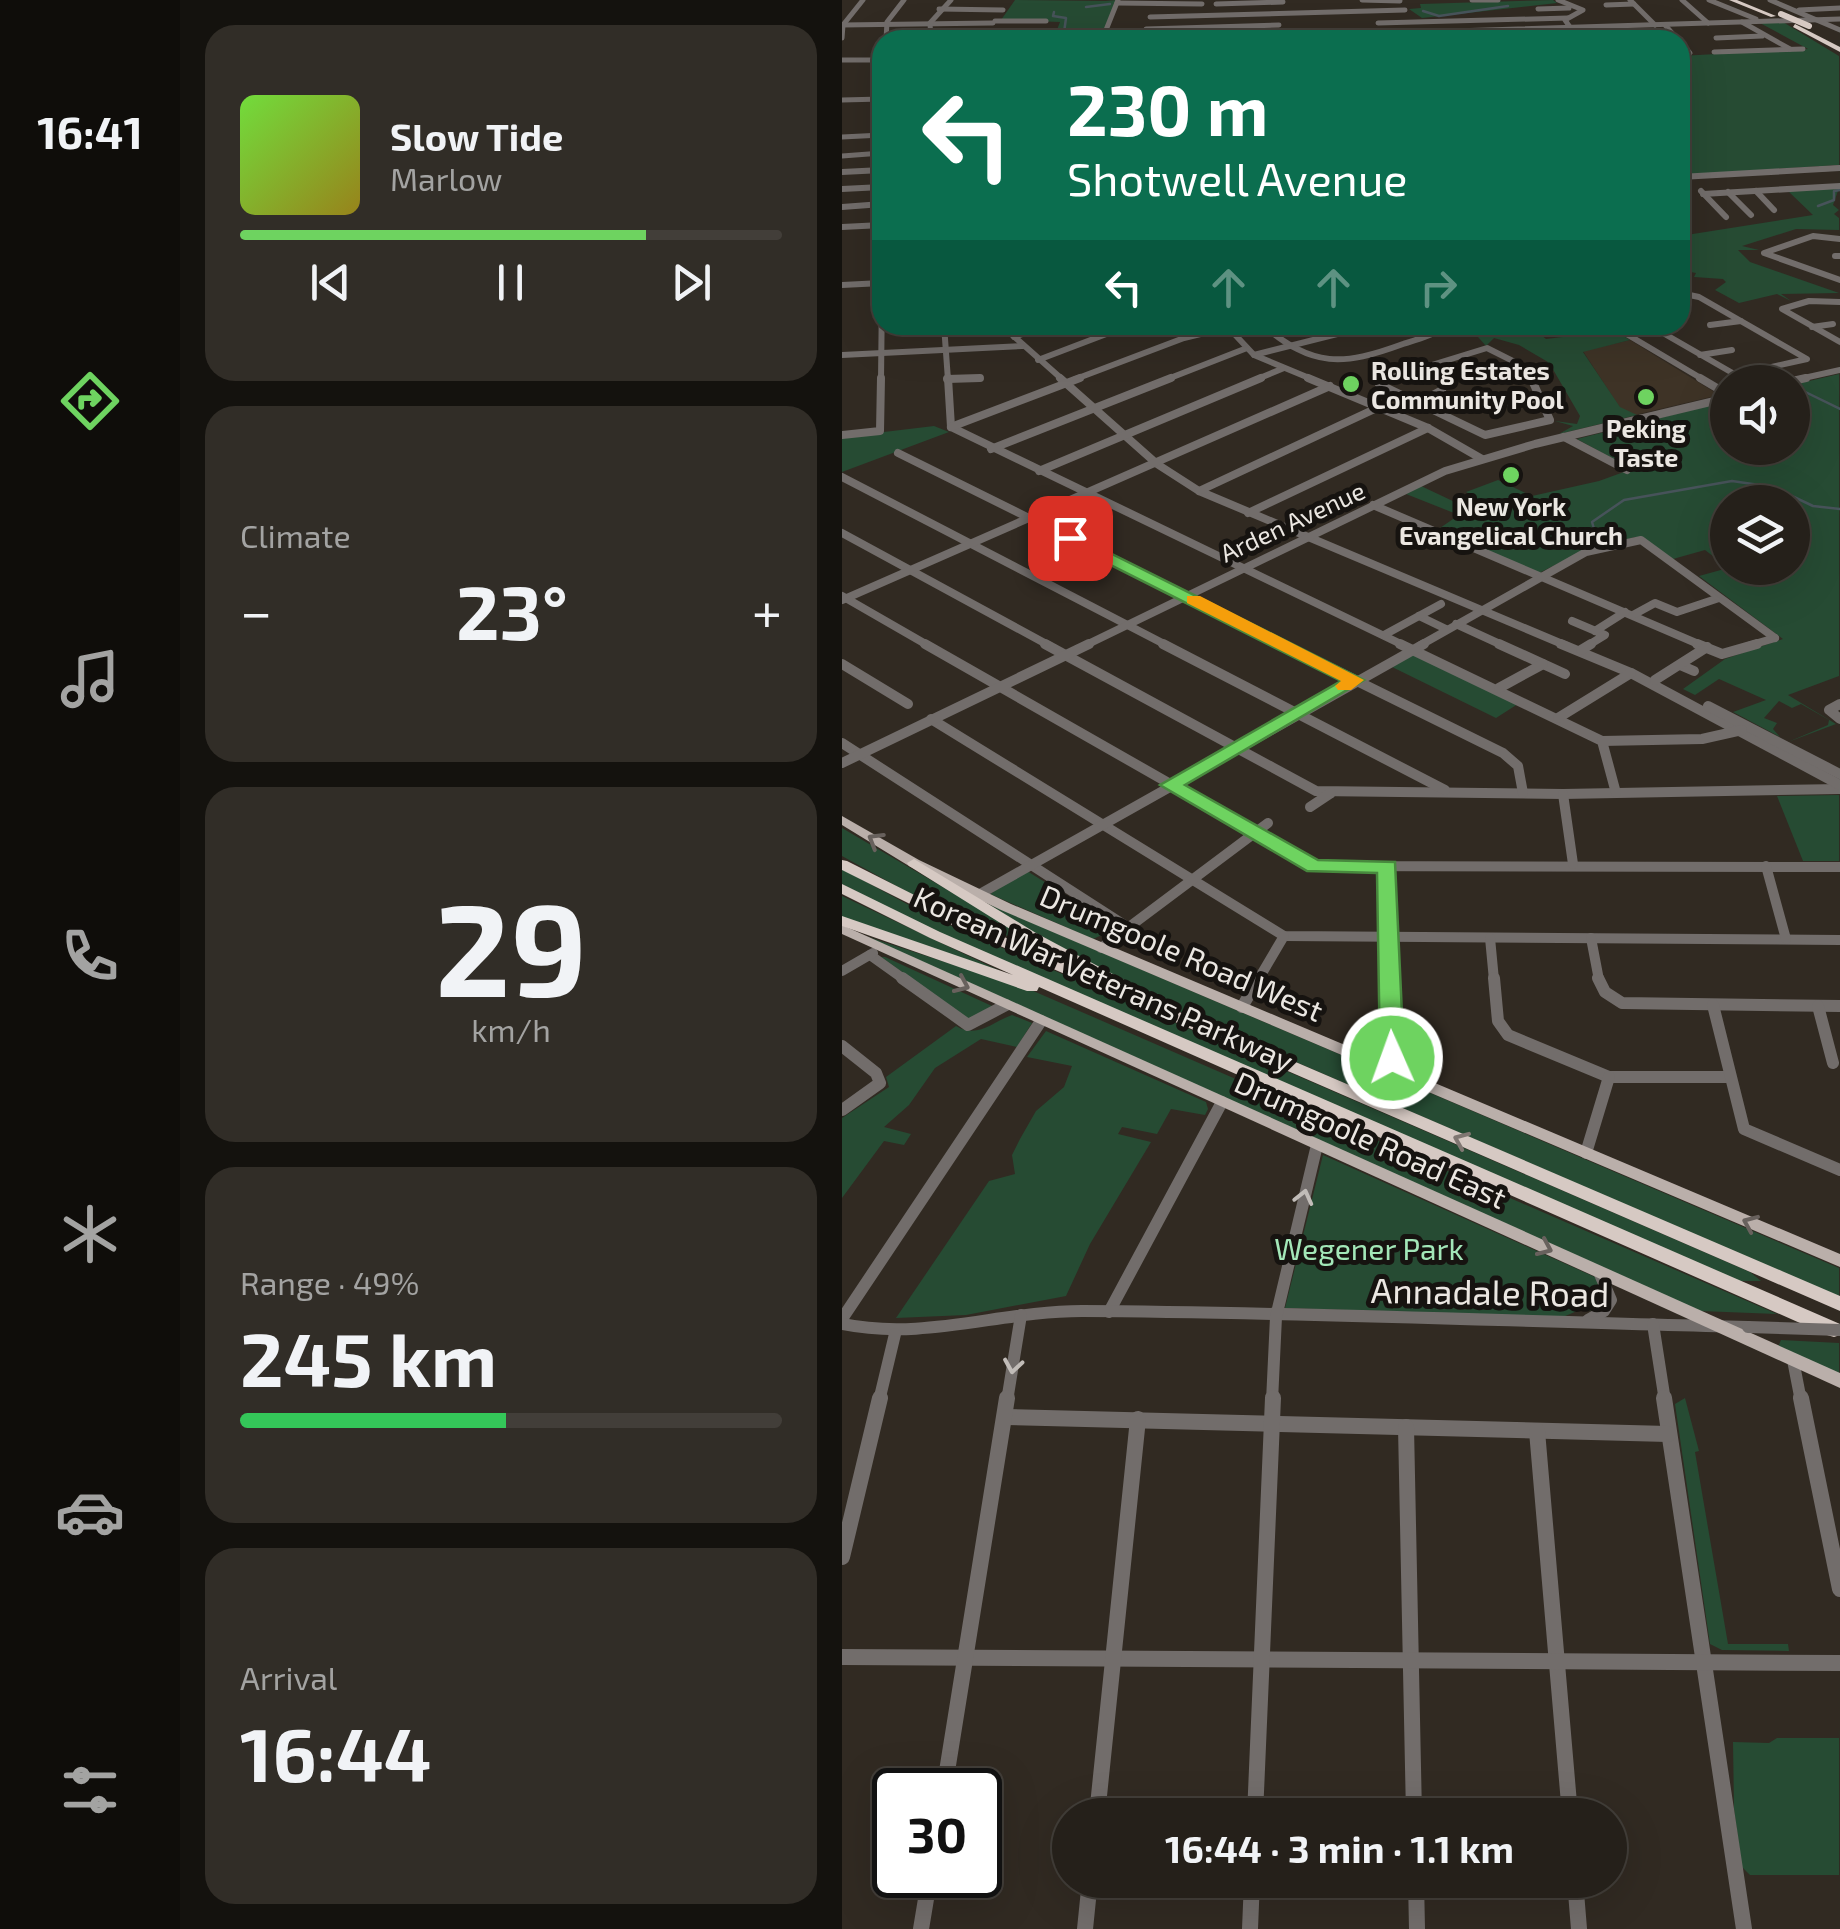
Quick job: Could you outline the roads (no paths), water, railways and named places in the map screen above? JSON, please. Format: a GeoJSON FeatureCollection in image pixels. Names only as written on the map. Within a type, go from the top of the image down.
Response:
{"type":"FeatureCollection","features":[{"type":"Feature","properties":{"kind":"highway"},"geometry":{"type":"LineString","coordinates":[[1732,0],[1809,26],[1840,47]]}},
{"type":"Feature","properties":{"kind":"highway"},"geometry":{"type":"LineString","coordinates":[[1746,0],[1840,47]]}},
{"type":"Feature","properties":{"kind":"highway"},"geometry":{"type":"LineString","coordinates":[[914,863],[1031,936],[1188,1022]]}},
{"type":"Feature","properties":{"kind":"highway","name":"Korean War Veterans Parkway"},"geometry":{"type":"LineString","coordinates":[[842,864],[933,912],[1840,1304]]}},
{"type":"Feature","properties":{"kind":"highway","name":"Korean War Veterans Parkway"},"geometry":{"type":"LineString","coordinates":[[842,888],[900,919],[1840,1331]]}},
{"type":"Feature","properties":{"kind":"highway"},"geometry":{"type":"LineString","coordinates":[[842,925],[1148,1028]]}},
{"type":"Feature","properties":{"kind":"main road","name":"Drumgoole Road West"},"geometry":{"type":"LineString","coordinates":[[842,820],[914,863],[978,894],[1840,1261]]}},
{"type":"Feature","properties":{"kind":"main road","name":"Drumgoole Road East"},"geometry":{"type":"LineString","coordinates":[[842,925],[874,951],[1041,1020],[1840,1381]]}},
{"type":"Feature","properties":{"kind":"street"},"geometry":{"type":"LineString","coordinates":[[842,38],[842,24],[863,0]]}},
{"type":"Feature","properties":{"kind":"street"},"geometry":{"type":"LineString","coordinates":[[886,30],[886,24],[904,0]]}},
{"type":"Feature","properties":{"kind":"street"},"geometry":{"type":"LineString","coordinates":[[930,30],[939,9],[951,0]]}},
{"type":"Feature","properties":{"kind":"street"},"geometry":{"type":"LineString","coordinates":[[987,30],[1010,0]]}},
{"type":"Feature","properties":{"kind":"street"},"geometry":{"type":"LineString","coordinates":[[1362,0],[1400,0],[1423,30]]}},
{"type":"Feature","properties":{"kind":"street"},"geometry":{"type":"LineString","coordinates":[[1472,0],[1498,0]]}},
{"type":"Feature","properties":{"kind":"street"},"geometry":{"type":"LineString","coordinates":[[1378,23],[1568,18],[1583,13],[1558,0]]}},
{"type":"Feature","properties":{"kind":"street"},"geometry":{"type":"LineString","coordinates":[[1682,0],[1730,52]]}},
{"type":"Feature","properties":{"kind":"street"},"geometry":{"type":"LineString","coordinates":[[1708,0],[1762,22]]}},
{"type":"Feature","properties":{"kind":"street"},"geometry":{"type":"LineString","coordinates":[[1770,0],[1840,30]]}},
{"type":"Feature","properties":{"kind":"street"},"geometry":{"type":"LineString","coordinates":[[1216,4],[1283,1],[1278,30]]}},
{"type":"Feature","properties":{"kind":"street"},"geometry":{"type":"LineString","coordinates":[[1106,30],[1117,2],[1202,4]]}},
{"type":"Feature","properties":{"kind":"street"},"geometry":{"type":"LineString","coordinates":[[1606,5],[1632,2],[1655,25]]}},
{"type":"Feature","properties":{"kind":"street"},"geometry":{"type":"LineString","coordinates":[[1156,3],[1146,29],[1279,25]]}},
{"type":"Feature","properties":{"kind":"street"},"geometry":{"type":"LineString","coordinates":[[1795,10],[1838,5]]}},
{"type":"Feature","properties":{"kind":"street"},"geometry":{"type":"LineString","coordinates":[[1538,9],[1576,6]]}},
{"type":"Feature","properties":{"kind":"street"},"geometry":{"type":"LineString","coordinates":[[939,9],[1003,10]]}},
{"type":"Feature","properties":{"kind":"street"},"geometry":{"type":"LineString","coordinates":[[1370,10],[1380,30]]}},
{"type":"Feature","properties":{"kind":"street"},"geometry":{"type":"LineString","coordinates":[[1150,18],[1405,10]]}},
{"type":"Feature","properties":{"kind":"street"},"geometry":{"type":"LineString","coordinates":[[1490,18],[1498,30],[1840,19]]}},
{"type":"Feature","properties":{"kind":"street"},"geometry":{"type":"LineString","coordinates":[[1525,18],[1534,29]]}},
{"type":"Feature","properties":{"kind":"street"},"geometry":{"type":"LineString","coordinates":[[1568,18],[1570,28]]}},
{"type":"Feature","properties":{"kind":"street"},"geometry":{"type":"LineString","coordinates":[[1456,20],[1465,30]]}},
{"type":"Feature","properties":{"kind":"street"},"geometry":{"type":"LineString","coordinates":[[842,24],[1046,21]]}},
{"type":"Feature","properties":{"kind":"street"},"geometry":{"type":"LineString","coordinates":[[1742,22],[1790,50]]}},
{"type":"Feature","properties":{"kind":"street"},"geometry":{"type":"LineString","coordinates":[[1665,25],[1669,30]]}},
{"type":"Feature","properties":{"kind":"street"},"geometry":{"type":"LineString","coordinates":[[1620,26],[1623,30]]}},
{"type":"Feature","properties":{"kind":"street"},"geometry":{"type":"LineString","coordinates":[[1716,38],[1766,36]]}},
{"type":"Feature","properties":{"kind":"street"},"geometry":{"type":"LineString","coordinates":[[1714,52],[1803,49]]}},
{"type":"Feature","properties":{"kind":"street"},"geometry":{"type":"LineString","coordinates":[[842,60],[872,60]]}},
{"type":"Feature","properties":{"kind":"street"},"geometry":{"type":"LineString","coordinates":[[842,100],[872,98]]}},
{"type":"Feature","properties":{"kind":"street"},"geometry":{"type":"LineString","coordinates":[[842,137],[872,136]]}},
{"type":"Feature","properties":{"kind":"street"},"geometry":{"type":"LineString","coordinates":[[842,156],[872,154]]}},
{"type":"Feature","properties":{"kind":"street"},"geometry":{"type":"LineString","coordinates":[[1690,177],[1840,168]]}},
{"type":"Feature","properties":{"kind":"street"},"geometry":{"type":"LineString","coordinates":[[842,172],[872,170]]}},
{"type":"Feature","properties":{"kind":"street"},"geometry":{"type":"LineString","coordinates":[[1806,170],[1824,187]]}},
{"type":"Feature","properties":{"kind":"street"},"geometry":{"type":"LineString","coordinates":[[1762,172],[1779,190]]}},
{"type":"Feature","properties":{"kind":"street"},"geometry":{"type":"LineString","coordinates":[[1718,175],[1752,215]]}},
{"type":"Feature","properties":{"kind":"street"},"geometry":{"type":"LineString","coordinates":[[1690,182],[1726,217]]}},
{"type":"Feature","properties":{"kind":"street"},"geometry":{"type":"LineString","coordinates":[[1703,194],[1840,186]]}},
{"type":"Feature","properties":{"kind":"street"},"geometry":{"type":"LineString","coordinates":[[842,189],[872,188]]}},
{"type":"Feature","properties":{"kind":"street"},"geometry":{"type":"LineString","coordinates":[[1756,191],[1774,210]]}},
{"type":"Feature","properties":{"kind":"street"},"geometry":{"type":"LineString","coordinates":[[842,207],[872,205]]}},
{"type":"Feature","properties":{"kind":"street"},"geometry":{"type":"LineString","coordinates":[[842,227],[872,226]]}},
{"type":"Feature","properties":{"kind":"street"},"geometry":{"type":"LineString","coordinates":[[1840,239],[1817,235],[1764,252],[1840,280]]}},
{"type":"Feature","properties":{"kind":"street"},"geometry":{"type":"LineString","coordinates":[[842,285],[872,284]]}},
{"type":"Feature","properties":{"kind":"street"},"geometry":{"type":"LineString","coordinates":[[1690,295],[1806,357],[1786,365]]}},
{"type":"Feature","properties":{"kind":"street"},"geometry":{"type":"LineString","coordinates":[[1840,302],[1813,300],[1783,307],[1840,342]]}},
{"type":"Feature","properties":{"kind":"street"},"geometry":{"type":"LineString","coordinates":[[1710,325],[1741,321]]}},
{"type":"Feature","properties":{"kind":"street"},"geometry":{"type":"LineString","coordinates":[[1812,327],[1833,324]]}},
{"type":"Feature","properties":{"kind":"street"},"geometry":{"type":"LineString","coordinates":[[842,436],[879,432],[881,335]]}},
{"type":"Feature","properties":{"kind":"street"},"geometry":{"type":"LineString","coordinates":[[944,335],[951,426]]}},
{"type":"Feature","properties":{"kind":"street"},"geometry":{"type":"LineString","coordinates":[[1019,335],[1014,337],[1064,384],[1157,464],[1199,490],[1581,650],[1740,731],[1840,774]]}},
{"type":"Feature","properties":{"kind":"street"},"geometry":{"type":"LineString","coordinates":[[1038,360],[1104,335]]}},
{"type":"Feature","properties":{"kind":"street"},"geometry":{"type":"LineString","coordinates":[[951,426],[1195,335]]}},
{"type":"Feature","properties":{"kind":"street"},"geometry":{"type":"LineString","coordinates":[[1236,335],[1250,351],[1428,428],[1482,459]]}},
{"type":"Feature","properties":{"kind":"street"},"geometry":{"type":"LineString","coordinates":[[1275,335],[1286,347],[1335,364],[1431,335]]}},
{"type":"Feature","properties":{"kind":"street"},"geometry":{"type":"LineString","coordinates":[[991,449],[1250,351],[1333,335]]}},
{"type":"Feature","properties":{"kind":"street"},"geometry":{"type":"LineString","coordinates":[[1628,335],[1710,386]]}},
{"type":"Feature","properties":{"kind":"street"},"geometry":{"type":"LineString","coordinates":[[1666,335],[1718,365]]}},
{"type":"Feature","properties":{"kind":"street"},"geometry":{"type":"LineString","coordinates":[[842,355],[1022,346]]}},
{"type":"Feature","properties":{"kind":"street"},"geometry":{"type":"LineString","coordinates":[[1479,348],[1495,350],[1525,368],[1542,397],[1550,420],[1485,435],[1384,389],[1380,381],[1479,348]]}},
{"type":"Feature","properties":{"kind":"street"},"geometry":{"type":"LineString","coordinates":[[1700,355],[1732,350]]}},
{"type":"Feature","properties":{"kind":"street"},"geometry":{"type":"LineString","coordinates":[[1039,471],[1284,368]]}},
{"type":"Feature","properties":{"kind":"street"},"geometry":{"type":"LineString","coordinates":[[1491,374],[1525,368]]}},
{"type":"Feature","properties":{"kind":"street"},"geometry":{"type":"LineString","coordinates":[[1810,377],[1840,370]]}},
{"type":"Feature","properties":{"kind":"street"},"geometry":{"type":"LineString","coordinates":[[947,379],[980,378]]}},
{"type":"Feature","properties":{"kind":"street"},"geometry":{"type":"LineString","coordinates":[[843,598],[1330,386]]}},
{"type":"Feature","properties":{"kind":"street"},"geometry":{"type":"LineString","coordinates":[[1418,403],[1442,390]]}},
{"type":"Feature","properties":{"kind":"street"},"geometry":{"type":"LineString","coordinates":[[1501,403],[1542,397]]}},
{"type":"Feature","properties":{"kind":"street","name":"Arden Avenue"},"geometry":{"type":"LineString","coordinates":[[842,763],[1240,567],[1482,459],[1710,400]]}},
{"type":"Feature","properties":{"kind":"street"},"geometry":{"type":"LineString","coordinates":[[1199,490],[1379,408]]}},
{"type":"Feature","properties":{"kind":"street"},"geometry":{"type":"LineString","coordinates":[[951,426],[991,449],[1500,688],[1602,741],[1702,739],[1752,727]]}},
{"type":"Feature","properties":{"kind":"street"},"geometry":{"type":"LineString","coordinates":[[1248,513],[1428,428]]}},
{"type":"Feature","properties":{"kind":"street"},"geometry":{"type":"LineString","coordinates":[[1516,430],[1535,444]]}},
{"type":"Feature","properties":{"kind":"street"},"geometry":{"type":"LineString","coordinates":[[1564,437],[1628,470]]}},
{"type":"Feature","properties":{"kind":"street"},"geometry":{"type":"LineString","coordinates":[[898,453],[1509,756],[1518,766],[1524,793]]}},
{"type":"Feature","properties":{"kind":"street"},"geometry":{"type":"LineString","coordinates":[[842,477],[1448,792]]}},
{"type":"Feature","properties":{"kind":"street"},"geometry":{"type":"LineString","coordinates":[[978,894],[1539,576],[1586,552],[1637,538],[1774,638],[1722,654],[1707,647],[1539,576],[1373,505]]}},
{"type":"Feature","properties":{"kind":"street"},"geometry":{"type":"LineString","coordinates":[[842,533],[1311,790],[1564,794],[1840,787]]}},
{"type":"Feature","properties":{"kind":"street"},"geometry":{"type":"LineString","coordinates":[[843,598],[1314,866],[1840,867]]}},
{"type":"Feature","properties":{"kind":"street"},"geometry":{"type":"LineString","coordinates":[[1595,630],[1654,604],[1677,612],[1719,598]]}},
{"type":"Feature","properties":{"kind":"street"},"geometry":{"type":"LineString","coordinates":[[1384,635],[1441,604]]}},
{"type":"Feature","properties":{"kind":"street"},"geometry":{"type":"LineString","coordinates":[[1419,616],[1564,674]]}},
{"type":"Feature","properties":{"kind":"street"},"geometry":{"type":"LineString","coordinates":[[1572,621],[1606,635],[1581,650]]}},
{"type":"Feature","properties":{"kind":"street"},"geometry":{"type":"LineString","coordinates":[[1655,680],[1707,647]]}},
{"type":"Feature","properties":{"kind":"street"},"geometry":{"type":"LineString","coordinates":[[842,664],[908,704]]}},
{"type":"Feature","properties":{"kind":"street"},"geometry":{"type":"LineString","coordinates":[[1500,688],[1542,664]]}},
{"type":"Feature","properties":{"kind":"street"},"geometry":{"type":"LineString","coordinates":[[1680,664],[1694,671]]}},
{"type":"Feature","properties":{"kind":"street"},"geometry":{"type":"LineString","coordinates":[[1558,718],[1631,673],[1655,680],[1752,727],[1828,769],[1840,787]]}},
{"type":"Feature","properties":{"kind":"street"},"geometry":{"type":"LineString","coordinates":[[1840,704],[1829,710],[1840,718]]}},
{"type":"Feature","properties":{"kind":"street"},"geometry":{"type":"LineString","coordinates":[[931,718],[1284,936],[1840,940]]}},
{"type":"Feature","properties":{"kind":"street"},"geometry":{"type":"LineString","coordinates":[[1602,741],[1616,793]]}},
{"type":"Feature","properties":{"kind":"street"},"geometry":{"type":"LineString","coordinates":[[842,743],[1128,928]]}},
{"type":"Feature","properties":{"kind":"street"},"geometry":{"type":"LineString","coordinates":[[1310,807],[1332,792]]}},
{"type":"Feature","properties":{"kind":"street"},"geometry":{"type":"LineString","coordinates":[[1564,794],[1574,864]]}},
{"type":"Feature","properties":{"kind":"street"},"geometry":{"type":"LineString","coordinates":[[1101,948],[1268,823]]}},
{"type":"Feature","properties":{"kind":"street"},"geometry":{"type":"LineString","coordinates":[[1387,866],[1392,1071]]}},
{"type":"Feature","properties":{"kind":"street"},"geometry":{"type":"LineString","coordinates":[[1766,866],[1786,939]]}},
{"type":"Feature","properties":{"kind":"street"},"geometry":{"type":"LineString","coordinates":[[1242,1007],[1284,936]]}},
{"type":"Feature","properties":{"kind":"street"},"geometry":{"type":"LineString","coordinates":[[1490,938],[1498,1021],[1503,1031],[1608,1077],[1728,1077]]}},
{"type":"Feature","properties":{"kind":"street"},"geometry":{"type":"LineString","coordinates":[[1591,938],[1598,984],[1614,1001],[1840,1006]]}},
{"type":"Feature","properties":{"kind":"street"},"geometry":{"type":"LineString","coordinates":[[842,971],[874,951],[968,1025],[983,1021],[1006,1005]]}},
{"type":"Feature","properties":{"kind":"street"},"geometry":{"type":"LineString","coordinates":[[1713,1005],[1744,1129],[1840,1170]]}},
{"type":"Feature","properties":{"kind":"street"},"geometry":{"type":"LineString","coordinates":[[1818,1006],[1833,1063]]}},
{"type":"Feature","properties":{"kind":"street"},"geometry":{"type":"LineString","coordinates":[[842,1322],[1041,1020]]}},
{"type":"Feature","properties":{"kind":"street"},"geometry":{"type":"LineString","coordinates":[[842,1046],[876,1073],[880,1082],[842,1110]]}},
{"type":"Feature","properties":{"kind":"street"},"geometry":{"type":"LineString","coordinates":[[1586,1154],[1608,1077]]}},
{"type":"Feature","properties":{"kind":"street"},"geometry":{"type":"LineString","coordinates":[[1109,1312],[1222,1102]]}},
{"type":"Feature","properties":{"kind":"street"},"geometry":{"type":"LineString","coordinates":[[1256,1798],[1276,1317],[1317,1145]]}},
{"type":"Feature","properties":{"kind":"street"},"geometry":{"type":"LineString","coordinates":[[1576,1324],[1604,1314],[1612,1302],[1613,1291],[1599,1272]]}},
{"type":"Feature","properties":{"kind":"street","name":"Annadale Road"},"geometry":{"type":"LineString","coordinates":[[842,1322],[895,1334],[922,1334],[1021,1315],[1109,1312],[1840,1331]]}},
{"type":"Feature","properties":{"kind":"street"},"geometry":{"type":"LineString","coordinates":[[948,1768],[1021,1315]]}},
{"type":"Feature","properties":{"kind":"street"},"geometry":{"type":"LineString","coordinates":[[1652,1324],[1744,1929]]}},
{"type":"Feature","properties":{"kind":"street"},"geometry":{"type":"LineString","coordinates":[[842,1557],[895,1334]]}},
{"type":"Feature","properties":{"kind":"street"},"geometry":{"type":"LineString","coordinates":[[1793,1360],[1840,1589]]}},
{"type":"Feature","properties":{"kind":"street"},"geometry":{"type":"LineString","coordinates":[[1006,1416],[1668,1434]]}},
{"type":"Feature","properties":{"kind":"street"},"geometry":{"type":"LineString","coordinates":[[1099,1798],[1138,1418]]}},
{"type":"Feature","properties":{"kind":"street"},"geometry":{"type":"LineString","coordinates":[[1406,1427],[1414,1798]]}},
{"type":"Feature","properties":{"kind":"street"},"geometry":{"type":"LineString","coordinates":[[1538,1431],[1568,1798]]}},
{"type":"Feature","properties":{"kind":"street"},"geometry":{"type":"LineString","coordinates":[[842,1657],[1840,1663]]}},
{"type":"Feature","properties":{"kind":"street"},"geometry":{"type":"LineString","coordinates":[[921,1929],[926,1898]]}},
{"type":"Feature","properties":{"kind":"street"},"geometry":{"type":"LineString","coordinates":[[1085,1929],[1088,1898]]}},
{"type":"Feature","properties":{"kind":"street"},"geometry":{"type":"LineString","coordinates":[[1250,1929],[1251,1898]]}},
{"type":"Feature","properties":{"kind":"street"},"geometry":{"type":"LineString","coordinates":[[1416,1898],[1417,1929]]}},
{"type":"Feature","properties":{"kind":"street"},"geometry":{"type":"LineString","coordinates":[[1577,1898],[1580,1929]]}},
{"type":"Feature","properties":{"kind":"waterway"},"geometry":{"type":"LineString","coordinates":[[1086,7],[1110,4]]}},
{"type":"Feature","properties":{"kind":"waterway"},"geometry":{"type":"LineString","coordinates":[[1423,11],[1439,16],[1508,6]]}},
{"type":"Feature","properties":{"kind":"waterway"},"geometry":{"type":"LineString","coordinates":[[1054,12],[1053,16],[1066,18],[1064,30]]}},
{"type":"Feature","properties":{"kind":"waterway"},"geometry":{"type":"LineString","coordinates":[[1818,206],[1834,200],[1834,191],[1840,190]]}},
{"type":"Feature","properties":{"kind":"waterway"},"geometry":{"type":"LineString","coordinates":[[1810,394],[1840,409]]}},
{"type":"Feature","properties":{"kind":"waterway"},"geometry":{"type":"LineString","coordinates":[[1595,532],[1592,522],[1624,500],[1732,481],[1773,487],[1813,506],[1840,509]]}},
{"type":"Feature","properties":{"kind":"place","name":"Rolling Estates Community Pool"},"geometry":{"type":"Point","coordinates":[1351,384]}},
{"type":"Feature","properties":{"kind":"place","name":"Peking Taste"},"geometry":{"type":"Point","coordinates":[1646,397]}},
{"type":"Feature","properties":{"kind":"place","name":"New York Evangelical Church"},"geometry":{"type":"Point","coordinates":[1511,475]}},
{"type":"Feature","properties":{"kind":"park label","name":"Wegener Park"},"geometry":{"type":"Point","coordinates":[1369,1248]}}]}
